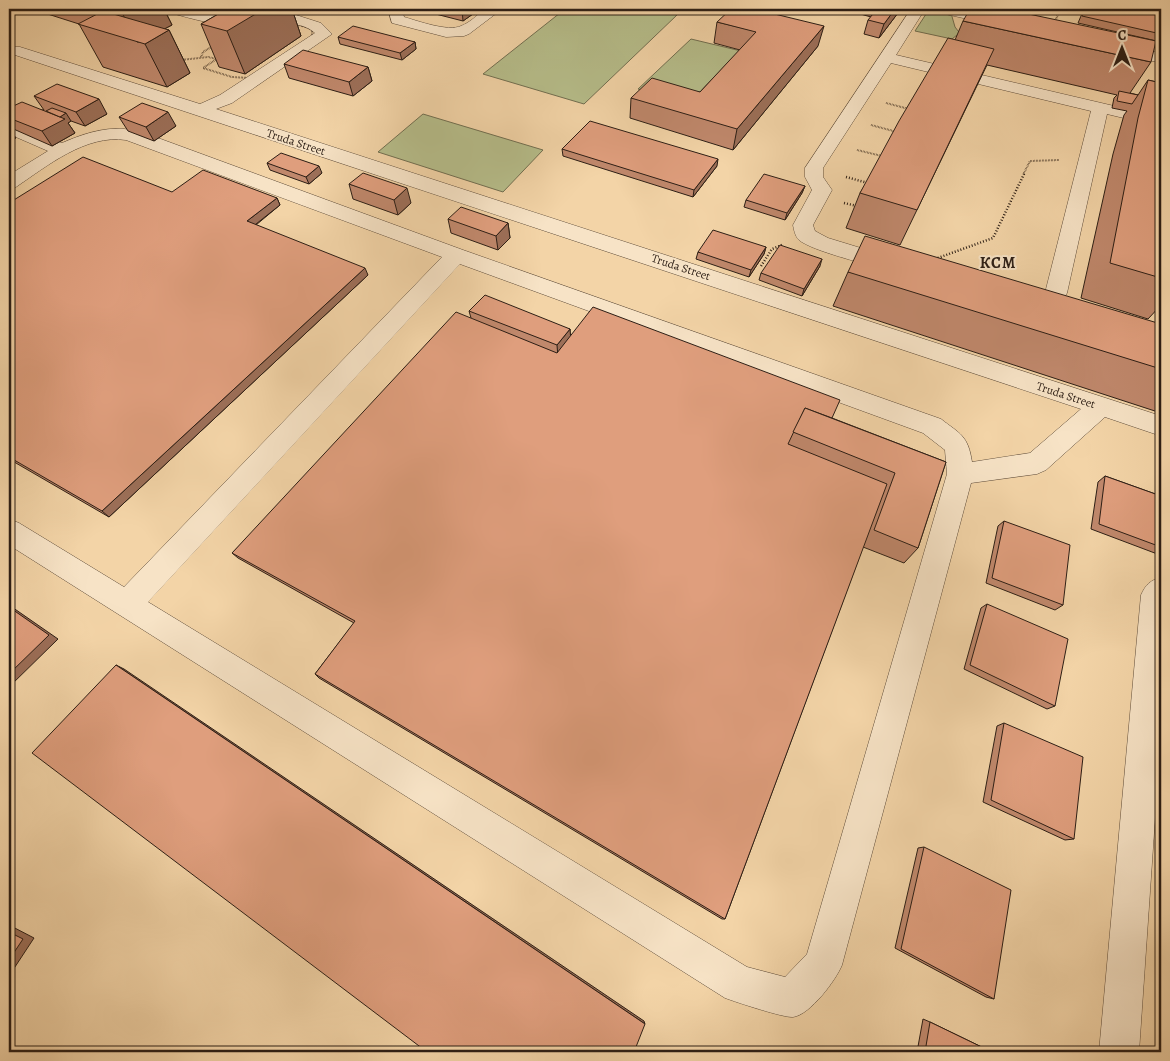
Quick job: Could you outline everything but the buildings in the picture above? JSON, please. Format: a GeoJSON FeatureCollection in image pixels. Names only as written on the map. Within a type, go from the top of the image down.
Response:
{"type":"FeatureCollection","features":[{"type":"Feature","properties":{"kind":"street"},"geometry":{"type":"LineString","coordinates":[[173,9],[245,23],[288,18],[310,18],[324,34],[226,99],[201,110]]}},
{"type":"Feature","properties":{"kind":"street"},"geometry":{"type":"LineString","coordinates":[[224,9],[224,13],[234,21]]}},
{"type":"Feature","properties":{"kind":"street"},"geometry":{"type":"LineString","coordinates":[[395,9],[396,20],[446,32],[464,31],[495,9]]}},
{"type":"Feature","properties":{"kind":"street"},"geometry":{"type":"LineString","coordinates":[[911,270],[821,243],[806,235],[803,225],[822,190],[814,177],[814,170],[885,57],[918,9]]}},
{"type":"Feature","properties":{"kind":"street"},"geometry":{"type":"LineString","coordinates":[[941,9],[1050,33]]}},
{"type":"Feature","properties":{"kind":"street"},"geometry":{"type":"LineString","coordinates":[[1157,9],[1161,10]]}},
{"type":"Feature","properties":{"kind":"street"},"geometry":{"type":"LineString","coordinates":[[1101,44],[1160,58],[1157,75]]}},
{"type":"Feature","properties":{"kind":"street","name":"Truda Street"},"geometry":{"type":"LineString","coordinates":[[14,50],[1161,426]]}},
{"type":"Feature","properties":{"kind":"street"},"geometry":{"type":"LineString","coordinates":[[885,57],[1100,109],[1156,120],[1153,102]]}},
{"type":"Feature","properties":{"kind":"street"},"geometry":{"type":"LineString","coordinates":[[1054,306],[1100,109]]}},
{"type":"Feature","properties":{"kind":"street"},"geometry":{"type":"LineString","coordinates":[[9,128],[62,150]]}},
{"type":"Feature","properties":{"kind":"street"},"geometry":{"type":"LineString","coordinates":[[9,183],[62,150],[87,139],[122,134],[152,142],[932,426],[957,446],[960,474],[823,965],[792,998],[739,984],[9,531]]}},
{"type":"Feature","properties":{"kind":"street"},"geometry":{"type":"LineString","coordinates":[[127,604],[456,254]]}},
{"type":"Feature","properties":{"kind":"street"},"geometry":{"type":"LineString","coordinates":[[960,474],[1037,463],[1100,406]]}},
{"type":"Feature","properties":{"kind":"street"},"geometry":{"type":"LineString","coordinates":[[1119,1052],[1156,595],[1161,590]]}},
{"type":"Feature","properties":{"kind":"path"},"geometry":{"type":"LineString","coordinates":[[1050,33],[1060,9]]}},
{"type":"Feature","properties":{"kind":"path"},"geometry":{"type":"LineString","coordinates":[[174,60],[208,56],[218,59]]}},
{"type":"Feature","properties":{"kind":"path"},"geometry":{"type":"LineString","coordinates":[[911,270],[993,238],[1030,161],[1087,160]]}},
{"type":"Feature","properties":{"kind":"path"},"geometry":{"type":"LineString","coordinates":[[747,289],[772,249],[806,235]]}},
{"type":"Feature","properties":{"kind":"green space"},"geometry":{"type":"Polygon","coordinates":[[[565,9],[650,9],[677,15],[584,104],[483,74],[565,9]]]}},
{"type":"Feature","properties":{"kind":"green space"},"geometry":{"type":"Polygon","coordinates":[[[925,9],[951,13],[955,27],[962,36],[957,35],[952,39],[915,31],[928,11],[925,9]]]}},
{"type":"Feature","properties":{"kind":"green space"},"geometry":{"type":"Polygon","coordinates":[[[691,39],[741,51],[693,105],[638,89],[691,39]]]}},
{"type":"Feature","properties":{"kind":"green space"},"geometry":{"type":"Polygon","coordinates":[[[423,114],[543,150],[503,192],[378,152],[423,114]]]}},
{"type":"Feature","properties":{"kind":"district","name":"КСМ"},"geometry":{"type":"Point","coordinates":[998,262]}}]}
